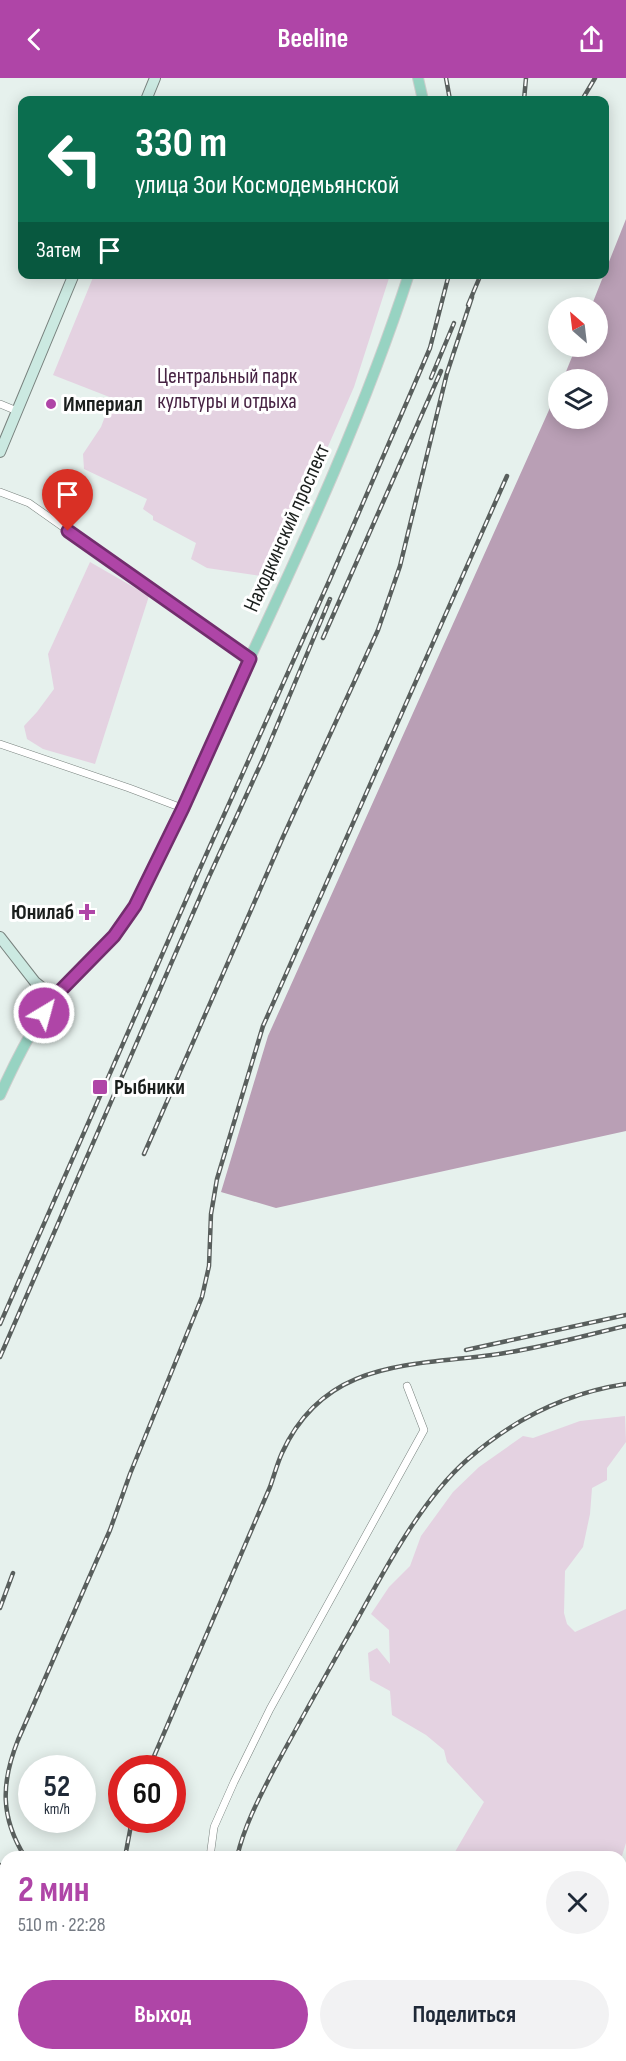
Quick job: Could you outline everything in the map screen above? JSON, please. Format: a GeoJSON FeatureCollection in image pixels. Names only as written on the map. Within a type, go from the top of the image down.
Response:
{"type":"FeatureCollection","features":[{"type":"Feature","properties":{"kind":"main road"},"geometry":{"type":"LineString","coordinates":[[148,96],[155,78]]}},
{"type":"Feature","properties":{"kind":"main road"},"geometry":{"type":"LineString","coordinates":[[418,78],[422,96]]}},
{"type":"Feature","properties":{"kind":"main road"},"geometry":{"type":"LineString","coordinates":[[0,452],[72,279]]}},
{"type":"Feature","properties":{"kind":"main road","name":"Находкинский проспект"},"geometry":{"type":"LineString","coordinates":[[0,1095],[26,1043],[55,998],[99,953],[126,921],[135,906],[183,808],[323,500],[369,385],[407,279]]}},
{"type":"Feature","properties":{"kind":"main road"},"geometry":{"type":"LineString","coordinates":[[0,938],[36,982],[55,998]]}},
{"type":"Feature","properties":{"kind":"street"},"geometry":{"type":"LineString","coordinates":[[0,404],[17,411]]}},
{"type":"Feature","properties":{"kind":"street"},"geometry":{"type":"LineString","coordinates":[[0,492],[29,503],[250,659]]}},
{"type":"Feature","properties":{"kind":"street"},"geometry":{"type":"LineString","coordinates":[[0,744],[183,808]]}},
{"type":"Feature","properties":{"kind":"street"},"geometry":{"type":"LineString","coordinates":[[211,1851],[214,1827],[249,1751],[424,1430],[407,1386]]}},
{"type":"Feature","properties":{"kind":"green space","name":"Центральный парк культуры и отдыха"},"geometry":{"type":"Polygon","coordinates":[[[92,279],[389,279],[354,387],[284,547],[268,577],[207,568],[191,559],[196,543],[153,520],[153,516],[143,509],[147,499],[84,469],[83,454],[101,427],[112,398],[53,375],[92,279]]]}},
{"type":"Feature","properties":{"kind":"green space"},"geometry":{"type":"Polygon","coordinates":[[[90,562],[149,596],[95,764],[43,749],[27,739],[24,726],[54,689],[48,654],[90,562]]]}},
{"type":"Feature","properties":{"kind":"green space"},"geometry":{"type":"Polygon","coordinates":[[[625,1416],[626,1442],[607,1468],[607,1480],[592,1488],[590,1514],[583,1547],[565,1571],[564,1613],[567,1624],[575,1632],[626,1609],[626,1843],[624,1851],[455,1851],[484,1802],[447,1762],[444,1750],[426,1735],[392,1715],[390,1691],[370,1680],[368,1653],[377,1648],[390,1664],[389,1630],[371,1614],[389,1587],[410,1566],[421,1536],[453,1492],[479,1467],[523,1436],[533,1438],[580,1421],[625,1416]]]}},
{"type":"Feature","properties":{"kind":"shaded area"},"geometry":{"type":"Polygon","coordinates":[[[626,219],[626,1131],[276,1208],[221,1192],[268,1036],[548,412],[548,429],[608,429],[608,369],[567,369],[572,357],[608,357],[608,297],[595,297],[602,279],[609,279],[609,262],[626,219]]]}},
{"type":"Feature","properties":{"kind":"railway"},"geometry":{"type":"LineString","coordinates":[[446,78],[449,96]]}},
{"type":"Feature","properties":{"kind":"railway"},"geometry":{"type":"LineString","coordinates":[[524,96],[526,78]]}},
{"type":"Feature","properties":{"kind":"railway"},"geometry":{"type":"LineString","coordinates":[[584,96],[595,78]]}},
{"type":"Feature","properties":{"kind":"railway"},"geometry":{"type":"LineString","coordinates":[[0,1324],[430,348],[448,279]]}},
{"type":"Feature","properties":{"kind":"railway"},"geometry":{"type":"LineString","coordinates":[[468,305],[479,279]]}},
{"type":"Feature","properties":{"kind":"railway"},"geometry":{"type":"LineString","coordinates":[[144,1154],[283,837],[378,630],[400,566],[447,373],[472,297]]}},
{"type":"Feature","properties":{"kind":"railway"},"geometry":{"type":"LineString","coordinates":[[431,378],[454,323]]}},
{"type":"Feature","properties":{"kind":"railway"},"geometry":{"type":"LineString","coordinates":[[323,638],[441,371]]}},
{"type":"Feature","properties":{"kind":"railway"},"geometry":{"type":"LineString","coordinates":[[22,1851],[7,1814],[6,1785],[12,1756],[110,1530],[130,1474],[202,1297],[209,1266],[211,1214],[217,1179],[263,1026],[507,476]]}},
{"type":"Feature","properties":{"kind":"railway"},"geometry":{"type":"LineString","coordinates":[[0,1357],[207,881],[263,759],[330,599]]}},
{"type":"Feature","properties":{"kind":"railway"},"geometry":{"type":"LineString","coordinates":[[466,1350],[626,1315]]}},
{"type":"Feature","properties":{"kind":"railway"},"geometry":{"type":"LineString","coordinates":[[155,1755],[270,1487],[282,1453],[300,1423],[321,1400],[344,1384],[399,1367],[543,1346],[626,1326]]}},
{"type":"Feature","properties":{"kind":"railway"},"geometry":{"type":"LineString","coordinates":[[239,1851],[252,1814],[280,1758],[382,1575],[413,1524],[448,1478],[468,1459],[522,1420],[582,1394],[626,1384]]}},
{"type":"Feature","properties":{"kind":"railway"},"geometry":{"type":"LineString","coordinates":[[0,1608],[13,1573]]}},
{"type":"Feature","properties":{"kind":"railway"},"geometry":{"type":"LineString","coordinates":[[126,1851],[130,1833]]}},
{"type":"Feature","properties":{"kind":"place","name":"Империал"},"geometry":{"type":"Point","coordinates":[51,404]}},
{"type":"Feature","properties":{"kind":"place","name":"Юнилаб"},"geometry":{"type":"Point","coordinates":[87,912]}},
{"type":"Feature","properties":{"kind":"place","name":"Рыбники"},"geometry":{"type":"Point","coordinates":[100,1087]}},
{"type":"Feature","properties":{"kind":"route"},"geometry":{"type":"LineString","coordinates":[[44,1013],[62,989],[114,936],[135,906],[183,808],[250,659],[68,531]]}}]}
